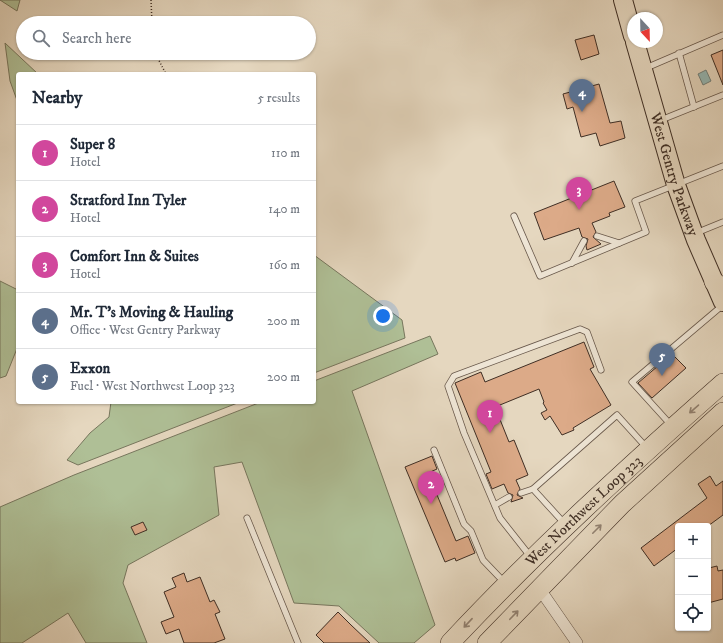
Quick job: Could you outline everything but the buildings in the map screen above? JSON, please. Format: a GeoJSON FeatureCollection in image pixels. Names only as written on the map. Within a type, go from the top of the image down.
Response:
{"type":"FeatureCollection","features":[{"type":"Feature","properties":{"kind":"highway","name":"West Northwest Loop 323"},"geometry":{"type":"LineString","coordinates":[[450,643],[531,558],[723,383]]}},
{"type":"Feature","properties":{"kind":"highway","name":"West Northwest Loop 323"},"geometry":{"type":"LineString","coordinates":[[487,643],[622,504],[722,413]]}},
{"type":"Feature","properties":{"kind":"main road"},"geometry":{"type":"LineString","coordinates":[[623,0],[627,14]]}},
{"type":"Feature","properties":{"kind":"main road","name":"West Gentry Parkway"},"geometry":{"type":"LineString","coordinates":[[637,48],[676,185],[694,234],[718,285],[723,303]]}},
{"type":"Feature","properties":{"kind":"street"},"geometry":{"type":"LineString","coordinates":[[539,588],[577,643]]}},
{"type":"Feature","properties":{"kind":"lane"},"geometry":{"type":"LineString","coordinates":[[642,69],[723,35]]}},
{"type":"Feature","properties":{"kind":"lane"},"geometry":{"type":"LineString","coordinates":[[679,53],[694,107]]}},
{"type":"Feature","properties":{"kind":"lane"},"geometry":{"type":"LineString","coordinates":[[657,122],[723,95]]}},
{"type":"Feature","properties":{"kind":"lane"},"geometry":{"type":"LineString","coordinates":[[514,216],[540,276],[646,232],[635,201],[723,166]]}},
{"type":"Feature","properties":{"kind":"lane"},"geometry":{"type":"LineString","coordinates":[[694,234],[723,222]]}},
{"type":"Feature","properties":{"kind":"lane"},"geometry":{"type":"LineString","coordinates":[[598,236],[619,243]]}},
{"type":"Feature","properties":{"kind":"lane"},"geometry":{"type":"LineString","coordinates":[[572,263],[584,241]]}},
{"type":"Feature","properties":{"kind":"lane"},"geometry":{"type":"LineString","coordinates":[[673,427],[632,382],[723,303]]}},
{"type":"Feature","properties":{"kind":"lane"},"geometry":{"type":"LineString","coordinates":[[531,558],[500,518],[464,433],[448,386],[454,376],[580,329],[587,332],[601,370]]}},
{"type":"Feature","properties":{"kind":"lane"},"geometry":{"type":"LineString","coordinates":[[521,493],[533,489],[617,415],[648,450]]}},
{"type":"Feature","properties":{"kind":"lane"},"geometry":{"type":"LineString","coordinates":[[434,450],[464,524],[471,531],[483,560],[505,584]]}},
{"type":"Feature","properties":{"kind":"lane"},"geometry":{"type":"LineString","coordinates":[[533,489],[567,525]]}},
{"type":"Feature","properties":{"kind":"lane"},"geometry":{"type":"LineString","coordinates":[[495,505],[509,497]]}},
{"type":"Feature","properties":{"kind":"lane"},"geometry":{"type":"LineString","coordinates":[[247,518],[298,643]]}},
{"type":"Feature","properties":{"kind":"path"},"geometry":{"type":"LineString","coordinates":[[151,0],[152,16]]}},
{"type":"Feature","properties":{"kind":"path"},"geometry":{"type":"LineString","coordinates":[[159,60],[165,72]]}},
{"type":"Feature","properties":{"kind":"green space"},"geometry":{"type":"Polygon","coordinates":[[[0,0],[20,0],[17,11],[0,0]]]}},
{"type":"Feature","properties":{"kind":"green space"},"geometry":{"type":"Polygon","coordinates":[[[5,43],[16,53],[16,60],[23,60],[36,72],[16,72],[16,98],[10,81],[5,43]]]}},
{"type":"Feature","properties":{"kind":"green space"},"geometry":{"type":"Polygon","coordinates":[[[316,256],[402,320],[405,338],[316,372],[316,256]]]}},
{"type":"Feature","properties":{"kind":"green space"},"geometry":{"type":"Polygon","coordinates":[[[0,281],[16,289],[16,351],[6,376],[0,378],[0,281]]]}},
{"type":"Feature","properties":{"kind":"green space"},"geometry":{"type":"Polygon","coordinates":[[[430,336],[438,354],[352,391],[435,625],[414,643],[379,643],[339,606],[294,603],[242,462],[214,467],[219,515],[128,565],[123,583],[147,643],[86,643],[68,613],[22,643],[0,643],[0,507],[74,475],[256,404],[316,404],[316,380],[430,336]]]}},
{"type":"Feature","properties":{"kind":"green space"},"geometry":{"type":"Polygon","coordinates":[[[111,404],[235,404],[78,465],[67,460],[90,433],[109,417],[111,404]]]}},
{"type":"Feature","properties":{"kind":"water"},"geometry":{"type":"Polygon","coordinates":[[[706,70],[711,81],[703,85],[698,74],[706,70]]]}},
{"type":"Feature","properties":{"kind":"place","name":"Mr. T's Moving & Hauling"},"geometry":{"type":"Point","coordinates":[582,112]}},
{"type":"Feature","properties":{"kind":"place","name":"Comfort Inn & Suites"},"geometry":{"type":"Point","coordinates":[579,210]}},
{"type":"Feature","properties":{"kind":"place","name":"Exxon"},"geometry":{"type":"Point","coordinates":[662,376]}},
{"type":"Feature","properties":{"kind":"place","name":"Super 8"},"geometry":{"type":"Point","coordinates":[490,433]}},
{"type":"Feature","properties":{"kind":"place","name":"Stratford Inn Tyler"},"geometry":{"type":"Point","coordinates":[431,504]}}]}
